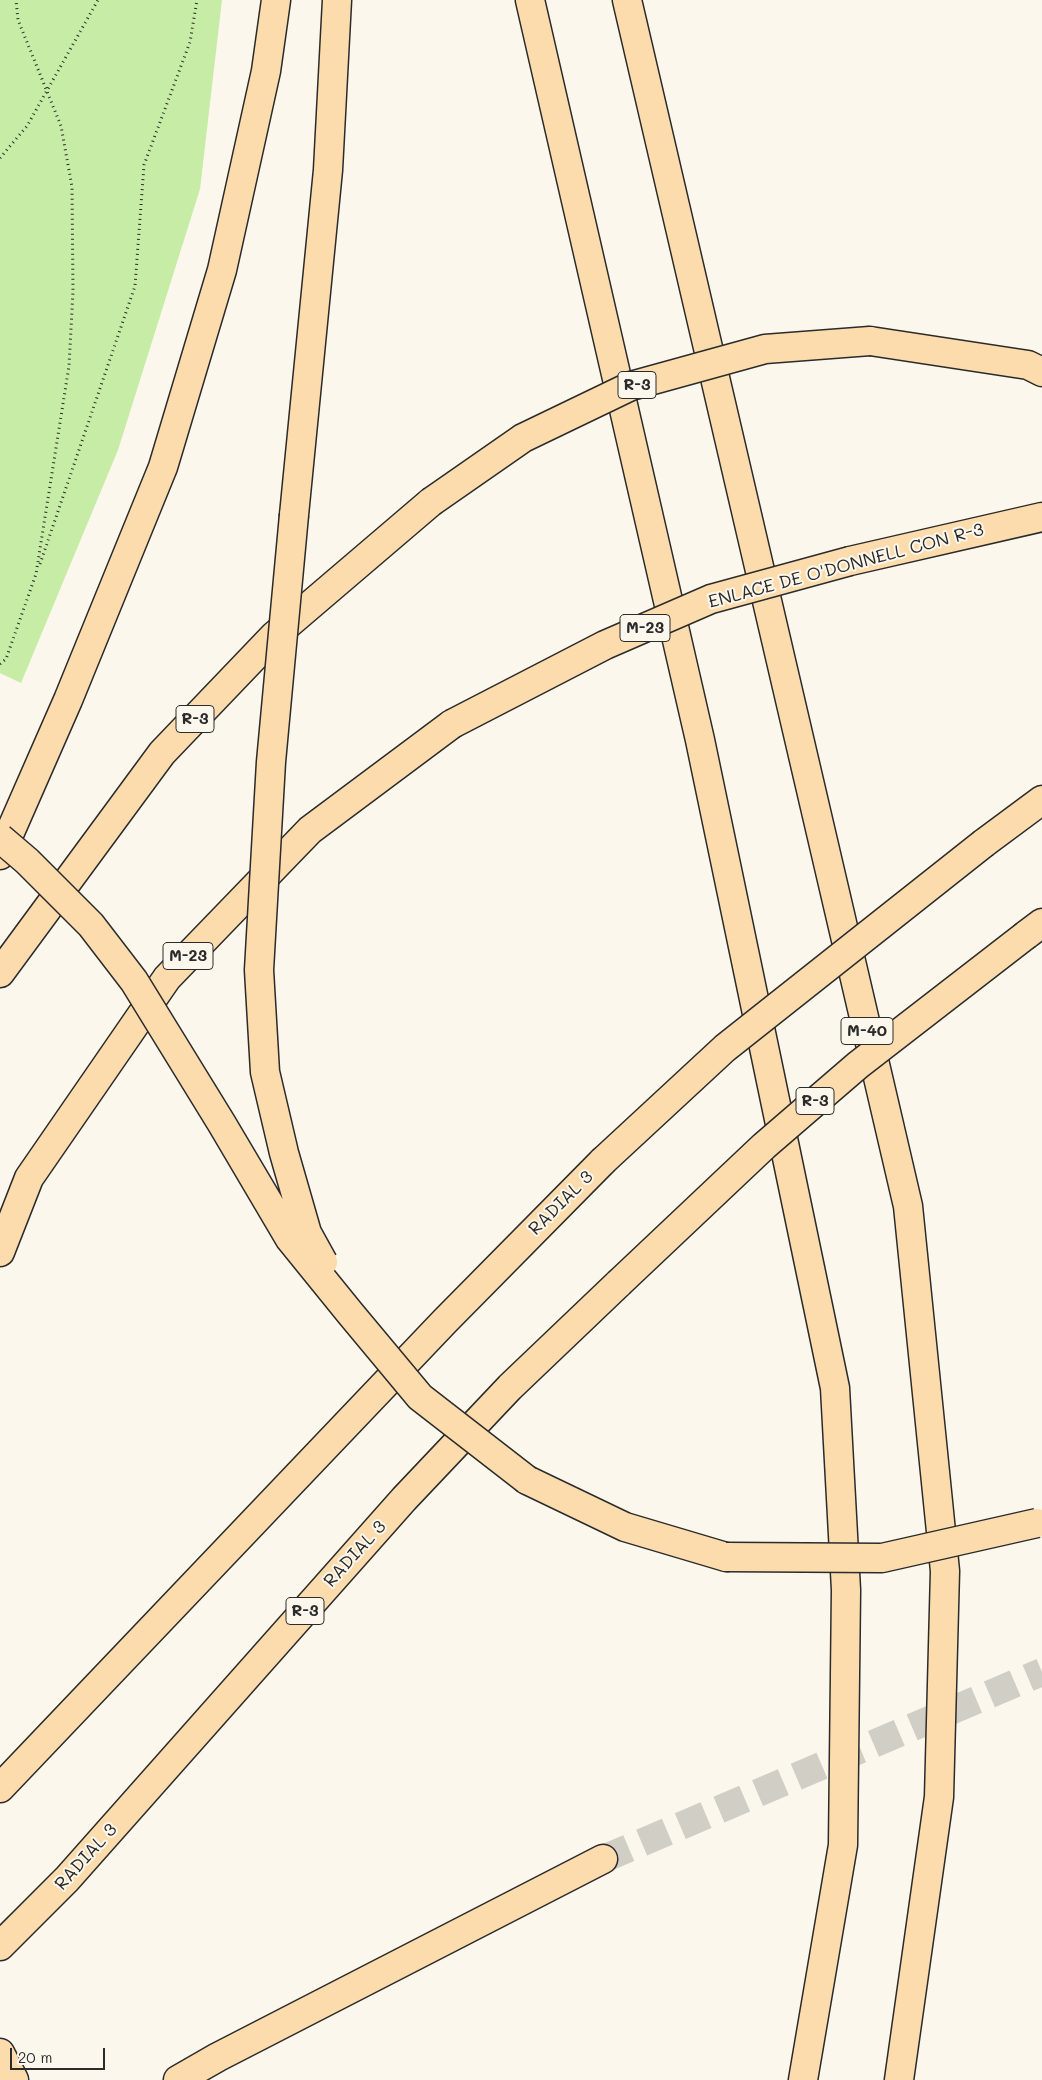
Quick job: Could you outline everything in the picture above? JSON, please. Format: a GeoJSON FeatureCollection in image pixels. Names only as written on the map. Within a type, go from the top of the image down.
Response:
{"type":"FeatureCollection","features":[{"type":"Feature","properties":{"kind":"highway"},"geometry":{"type":"LineString","coordinates":[[0,855],[68,700],[163,467],[222,270],[266,71],[276,0]]}},
{"type":"Feature","properties":{"kind":"highway"},"geometry":{"type":"LineString","coordinates":[[337,0],[328,170],[271,762],[259,970],[265,1072],[284,1153],[308,1233],[350,1313]]}},
{"type":"Feature","properties":{"kind":"highway"},"geometry":{"type":"LineString","coordinates":[[530,0],[700,740],[835,1388],[846,1590],[843,1845],[803,2080]]}},
{"type":"Feature","properties":{"kind":"highway","name":"M-40"},"geometry":{"type":"LineString","coordinates":[[626,0],[908,1206],[945,1571],[938,1797],[899,2080]]}},
{"type":"Feature","properties":{"kind":"highway","name":"R-3"},"geometry":{"type":"LineString","coordinates":[[0,974],[162,754],[274,636],[431,502],[523,438],[631,386],[764,349],[870,341],[1028,366],[1042,372]]}},
{"type":"Feature","properties":{"kind":"highway","name":"ENLACE DE O'DONNELL CON R-3"},"geometry":{"type":"LineString","coordinates":[[0,1252],[29,1178],[166,978],[310,830],[452,724],[605,646],[711,599],[850,561],[1042,517]]}},
{"type":"Feature","properties":{"kind":"highway","name":"RADIAL 3"},"geometry":{"type":"LineString","coordinates":[[0,1788],[445,1320],[603,1161],[725,1048],[984,843],[1042,800]]}},
{"type":"Feature","properties":{"kind":"highway"},"geometry":{"type":"LineString","coordinates":[[0,838],[27,861],[91,925],[134,982],[222,1124],[290,1239],[350,1313],[420,1397],[527,1480],[625,1527],[726,1557],[882,1558],[1040,1522]]}},
{"type":"Feature","properties":{"kind":"highway","name":"RADIAL 3"},"geometry":{"type":"LineString","coordinates":[[0,1946],[67,1879],[404,1499],[510,1387],[764,1146],[843,1077],[1034,929]]}},
{"type":"Feature","properties":{"kind":"highway"},"geometry":{"type":"LineString","coordinates":[[178,2080],[218,2057],[603,1859]]}},
{"type":"Feature","properties":{"kind":"highway"},"geometry":{"type":"LineString","coordinates":[[0,2054],[14,2080]]}},
{"type":"Feature","properties":{"kind":"path"},"geometry":{"type":"LineString","coordinates":[[16,0],[18,20],[60,126],[72,187],[73,291],[69,366],[36,574]]}},
{"type":"Feature","properties":{"kind":"path"},"geometry":{"type":"LineString","coordinates":[[0,158],[26,126],[98,0]]}},
{"type":"Feature","properties":{"kind":"path"},"geometry":{"type":"LineString","coordinates":[[0,664],[6,659],[135,286],[144,165],[190,42],[197,0]]}},
{"type":"Feature","properties":{"kind":"green space"},"geometry":{"type":"Polygon","coordinates":[[[0,0],[222,0],[200,189],[118,450],[21,683],[0,673],[0,0]]]}},
{"type":"Feature","properties":{"kind":"tunnel"},"geometry":{"type":"LineString","coordinates":[[603,1859],[1042,1672]]}}]}
